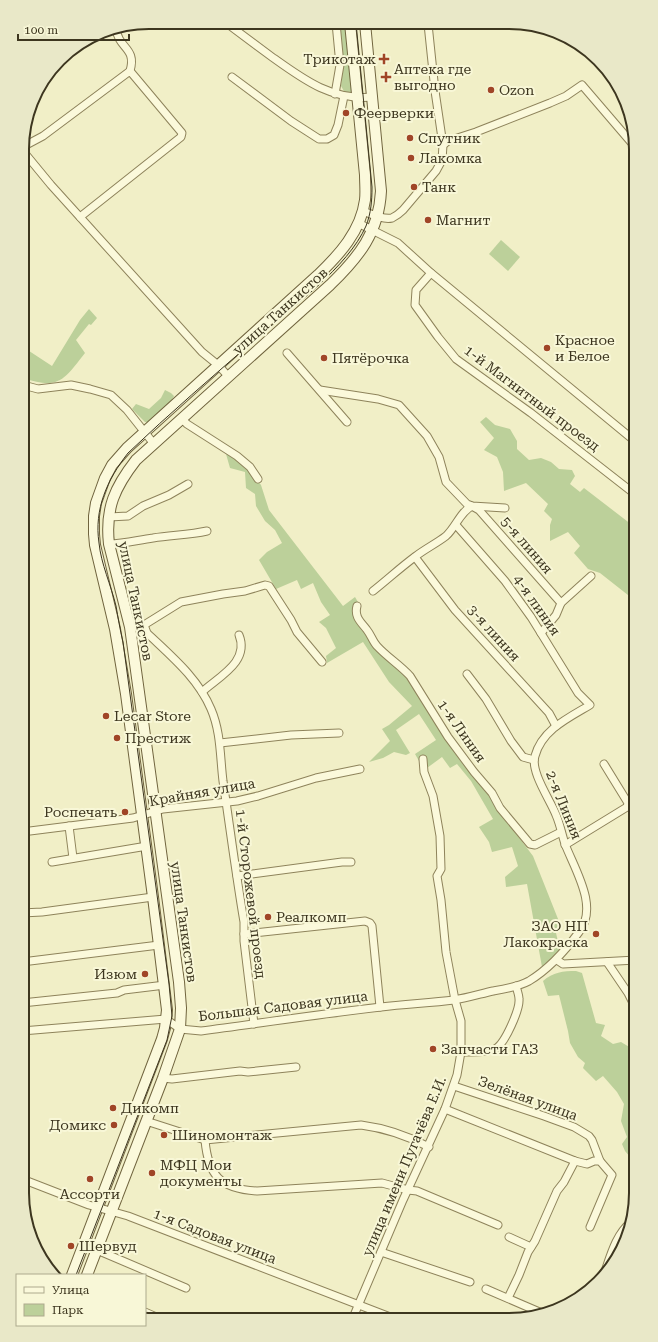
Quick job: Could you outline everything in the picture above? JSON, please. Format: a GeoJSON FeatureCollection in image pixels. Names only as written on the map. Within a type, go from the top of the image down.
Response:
{"type":"FeatureCollection","features":[{"type":"Feature","properties":{"kind":"main road","name":"улица Танкистов"},"geometry":{"type":"LineString","coordinates":[[72,1274],[162,1039],[166,1019],[165,985],[147,846],[115,629],[95,545],[94,516],[96,503],[105,478],[112,465],[127,448],[332,262],[344,248],[358,223],[363,211],[365,199],[365,175],[351,29]]}},
{"type":"Feature","properties":{"kind":"main road","name":"улица Танкистов"},"geometry":{"type":"LineString","coordinates":[[87,1274],[163,1078],[180,1029],[181,1008],[179,982],[130,626],[109,544],[107,530],[110,507],[119,484],[136,460],[228,376],[274,337],[344,271],[356,257],[373,230],[381,204],[381,191],[366,29]]}},
{"type":"Feature","properties":{"kind":"street"},"geometry":{"type":"LineString","coordinates":[[234,29],[300,78],[323,90],[357,99],[373,97]]}},
{"type":"Feature","properties":{"kind":"street"},"geometry":{"type":"LineString","coordinates":[[335,94],[340,65],[337,29]]}},
{"type":"Feature","properties":{"kind":"street"},"geometry":{"type":"LineString","coordinates":[[363,211],[378,217],[391,218],[403,210],[436,171],[442,160],[443,145],[435,91],[429,29]]}},
{"type":"Feature","properties":{"kind":"street"},"geometry":{"type":"LineString","coordinates":[[29,143],[42,136],[130,71],[132,63],[130,54],[117,33]]}},
{"type":"Feature","properties":{"kind":"street"},"geometry":{"type":"LineString","coordinates":[[80,217],[181,137],[182,133],[130,71]]}},
{"type":"Feature","properties":{"kind":"street"},"geometry":{"type":"LineString","coordinates":[[232,77],[291,121],[319,138],[326,139],[334,135],[338,125],[344,96]]}},
{"type":"Feature","properties":{"kind":"street"},"geometry":{"type":"LineString","coordinates":[[443,145],[448,141],[550,104],[566,96],[582,85],[629,140]]}},
{"type":"Feature","properties":{"kind":"street"},"geometry":{"type":"LineString","coordinates":[[29,157],[51,185],[202,352],[218,365],[228,376]]}},
{"type":"Feature","properties":{"kind":"street","name":"1-й Магнитный проезд"},"geometry":{"type":"LineString","coordinates":[[358,223],[398,243],[629,436]]}},
{"type":"Feature","properties":{"kind":"street","name":"1-й Магнитный проезд"},"geometry":{"type":"LineString","coordinates":[[431,272],[416,290],[415,305],[456,359],[531,413],[629,490]]}},
{"type":"Feature","properties":{"kind":"street"},"geometry":{"type":"LineString","coordinates":[[287,354],[347,422]]}},
{"type":"Feature","properties":{"kind":"street"},"geometry":{"type":"LineString","coordinates":[[29,387],[38,389],[70,385],[110,395],[126,410],[154,444]]}},
{"type":"Feature","properties":{"kind":"street","name":"5-я линия"},"geometry":{"type":"LineString","coordinates":[[320,390],[378,398],[398,405],[427,436],[439,457],[446,482],[467,504],[479,510],[561,603]]}},
{"type":"Feature","properties":{"kind":"street"},"geometry":{"type":"LineString","coordinates":[[182,419],[186,424],[237,456],[250,466],[258,479]]}},
{"type":"Feature","properties":{"kind":"street"},"geometry":{"type":"LineString","coordinates":[[109,517],[128,516],[143,506],[169,495],[188,484]]}},
{"type":"Feature","properties":{"kind":"street"},"geometry":{"type":"LineString","coordinates":[[373,591],[414,557],[445,536],[456,525],[466,509],[472,506],[505,508]]}},
{"type":"Feature","properties":{"kind":"street","name":"4-я линия"},"geometry":{"type":"LineString","coordinates":[[456,525],[505,581],[531,616],[578,693],[590,705],[556,726]]}},
{"type":"Feature","properties":{"kind":"street"},"geometry":{"type":"LineString","coordinates":[[109,544],[192,535],[206,531]]}},
{"type":"Feature","properties":{"kind":"street","name":"3-я линия"},"geometry":{"type":"LineString","coordinates":[[414,557],[455,610],[549,713],[556,726]]}},
{"type":"Feature","properties":{"kind":"street"},"geometry":{"type":"LineString","coordinates":[[541,633],[556,615],[561,603],[591,576]]}},
{"type":"Feature","properties":{"kind":"street"},"geometry":{"type":"LineString","coordinates":[[130,626],[144,625],[181,602],[245,591],[265,585],[269,586],[297,632],[322,662]]}},
{"type":"Feature","properties":{"kind":"street","name":"1-я Линия"},"geometry":{"type":"LineString","coordinates":[[357,606],[356,611],[358,620],[367,630],[376,646],[402,667],[410,676],[448,737],[492,793],[500,808],[530,844],[536,845],[561,832]]}},
{"type":"Feature","properties":{"kind":"street","name":"улица Танкистов"},"geometry":{"type":"LineString","coordinates":[[144,625],[147,633],[184,670],[202,692],[211,709],[220,743]]}},
{"type":"Feature","properties":{"kind":"street"},"geometry":{"type":"LineString","coordinates":[[202,692],[235,664],[240,655],[241,649],[238,635]]}},
{"type":"Feature","properties":{"kind":"street","name":"2-я Линия"},"geometry":{"type":"LineString","coordinates":[[467,674],[486,699],[510,741],[523,757],[534,760],[534,766],[542,788],[556,814],[561,832],[585,893],[586,917],[584,925],[580,931],[557,960],[529,981],[516,986]]}},
{"type":"Feature","properties":{"kind":"street"},"geometry":{"type":"LineString","coordinates":[[534,760],[544,738],[556,726]]}},
{"type":"Feature","properties":{"kind":"street"},"geometry":{"type":"LineString","coordinates":[[220,743],[291,735],[339,733]]}},
{"type":"Feature","properties":{"kind":"street","name":"1-й Сторожевой проезд"},"geometry":{"type":"LineString","coordinates":[[220,743],[226,802],[244,922],[254,1024]]}},
{"type":"Feature","properties":{"kind":"street","name":"улица имени Пугачёва Е.И."},"geometry":{"type":"LineString","coordinates":[[355,1313],[408,1190],[445,1109],[454,1086],[461,1052],[460,1021],[446,952],[437,876],[441,869],[440,836],[433,796],[424,772],[423,759]]}},
{"type":"Feature","properties":{"kind":"street"},"geometry":{"type":"LineString","coordinates":[[566,845],[627,807],[628,803],[604,764]]}},
{"type":"Feature","properties":{"kind":"street","name":"Крайняя улица"},"geometry":{"type":"LineString","coordinates":[[29,831],[133,818],[163,809],[226,802],[258,796],[316,778],[360,769]]}},
{"type":"Feature","properties":{"kind":"street"},"geometry":{"type":"LineString","coordinates":[[69,826],[73,858]]}},
{"type":"Feature","properties":{"kind":"street"},"geometry":{"type":"LineString","coordinates":[[52,862],[147,846]]}},
{"type":"Feature","properties":{"kind":"street"},"geometry":{"type":"LineString","coordinates":[[237,876],[351,862]]}},
{"type":"Feature","properties":{"kind":"street"},"geometry":{"type":"LineString","coordinates":[[29,913],[153,896]]}},
{"type":"Feature","properties":{"kind":"street"},"geometry":{"type":"LineString","coordinates":[[244,934],[365,921],[370,923],[372,926],[380,1007]]}},
{"type":"Feature","properties":{"kind":"street"},"geometry":{"type":"LineString","coordinates":[[29,961],[159,945]]}},
{"type":"Feature","properties":{"kind":"street"},"geometry":{"type":"LineString","coordinates":[[557,960],[563,964],[629,960]]}},
{"type":"Feature","properties":{"kind":"street"},"geometry":{"type":"LineString","coordinates":[[607,962],[629,995]]}},
{"type":"Feature","properties":{"kind":"street"},"geometry":{"type":"LineString","coordinates":[[29,1002],[165,985]]}},
{"type":"Feature","properties":{"kind":"street"},"geometry":{"type":"LineString","coordinates":[[461,1052],[491,1050],[500,1045],[514,1020],[520,999],[516,986]]}},
{"type":"Feature","properties":{"kind":"street","name":"Большая Садовая улица"},"geometry":{"type":"LineString","coordinates":[[166,1019],[180,1029],[201,1031],[380,1007],[455,1000],[516,986]]}},
{"type":"Feature","properties":{"kind":"street"},"geometry":{"type":"LineString","coordinates":[[29,1030],[166,1019]]}},
{"type":"Feature","properties":{"kind":"street"},"geometry":{"type":"LineString","coordinates":[[163,1078],[172,1079],[240,1071],[248,1072],[296,1067]]}},
{"type":"Feature","properties":{"kind":"street","name":"Зелёная улица"},"geometry":{"type":"LineString","coordinates":[[454,1086],[574,1127],[589,1136],[600,1161],[612,1174],[590,1227]]}},
{"type":"Feature","properties":{"kind":"street"},"geometry":{"type":"LineString","coordinates":[[445,1109],[575,1161],[587,1164],[594,1161],[600,1161]]}},
{"type":"Feature","properties":{"kind":"street"},"geometry":{"type":"LineString","coordinates":[[146,1121],[205,1140],[360,1125],[408,1137],[429,1146]]}},
{"type":"Feature","properties":{"kind":"street"},"geometry":{"type":"LineString","coordinates":[[205,1140],[207,1156],[218,1178],[223,1182],[242,1190],[257,1191],[382,1183],[417,1191],[498,1225]]}},
{"type":"Feature","properties":{"kind":"street"},"geometry":{"type":"LineString","coordinates":[[508,1298],[557,1191],[564,1182],[575,1161]]}},
{"type":"Feature","properties":{"kind":"street","name":"1-я Садовая улица"},"geometry":{"type":"LineString","coordinates":[[29,1182],[98,1207],[128,1216],[380,1313]]}},
{"type":"Feature","properties":{"kind":"street"},"geometry":{"type":"LineString","coordinates":[[610,1257],[618,1236],[624,1227]]}},
{"type":"Feature","properties":{"kind":"street"},"geometry":{"type":"LineString","coordinates":[[509,1237],[531,1247]]}},
{"type":"Feature","properties":{"kind":"street"},"geometry":{"type":"LineString","coordinates":[[97,1250],[186,1288]]}},
{"type":"Feature","properties":{"kind":"street"},"geometry":{"type":"LineString","coordinates":[[381,1252],[470,1282]]}},
{"type":"Feature","properties":{"kind":"street"},"geometry":{"type":"LineString","coordinates":[[486,1289],[535,1310]]}},
{"type":"Feature","properties":{"kind":"green space"},"geometry":{"type":"Polygon","coordinates":[[[340,29],[346,29],[352,92],[349,94],[345,93],[341,86],[343,65],[340,29]]]}},
{"type":"Feature","properties":{"kind":"green space"},"geometry":{"type":"Polygon","coordinates":[[[501,240],[520,257],[508,271],[489,254],[501,240]]]}},
{"type":"Feature","properties":{"kind":"green space"},"geometry":{"type":"Polygon","coordinates":[[[89,309],[97,318],[91,325],[89,324],[76,340],[85,353],[72,370],[60,380],[53,382],[45,383],[29,380],[29,351],[52,366],[80,320],[89,309]]]}},
{"type":"Feature","properties":{"kind":"green space"},"geometry":{"type":"Polygon","coordinates":[[[165,390],[174,396],[172,400],[148,422],[145,422],[132,409],[136,404],[149,409],[161,398],[165,390]]]}},
{"type":"Feature","properties":{"kind":"green space"},"geometry":{"type":"Polygon","coordinates":[[[486,417],[495,425],[510,429],[517,441],[517,449],[529,460],[541,458],[551,462],[559,469],[572,470],[575,476],[570,484],[580,492],[584,488],[629,523],[629,596],[600,573],[588,569],[574,553],[580,546],[568,532],[550,541],[550,525],[552,519],[544,511],[548,504],[526,483],[504,491],[503,472],[497,457],[484,450],[494,438],[480,422],[486,417]]]}},
{"type":"Feature","properties":{"kind":"green space"},"geometry":{"type":"Polygon","coordinates":[[[226,454],[237,460],[248,469],[261,485],[269,510],[343,606],[355,597],[358,602],[354,606],[353,611],[356,621],[407,677],[445,736],[491,794],[500,812],[533,856],[562,929],[556,933],[560,950],[542,967],[527,884],[506,887],[505,877],[518,866],[512,847],[492,852],[489,842],[479,827],[493,819],[471,781],[457,764],[450,768],[442,757],[427,768],[423,768],[415,754],[436,740],[419,714],[396,730],[410,753],[406,755],[394,752],[383,758],[369,762],[390,741],[382,729],[412,706],[389,682],[363,642],[327,663],[326,656],[336,648],[326,628],[319,622],[330,615],[321,602],[313,583],[301,589],[297,580],[276,589],[259,560],[267,552],[282,543],[275,530],[265,521],[256,506],[255,494],[246,488],[245,472],[230,468],[226,454]]]}},
{"type":"Feature","properties":{"kind":"green space"},"geometry":{"type":"Polygon","coordinates":[[[567,971],[582,973],[596,1023],[605,1025],[601,1036],[613,1044],[621,1042],[629,1047],[629,1156],[622,1144],[627,1137],[621,1121],[624,1104],[617,1092],[603,1076],[596,1081],[583,1068],[585,1063],[578,1057],[570,1043],[559,995],[548,996],[543,981],[558,973],[567,971]]]}},
{"type":"Feature","properties":{"kind":"tram line"},"geometry":{"type":"LineString","coordinates":[[76,1274],[167,1040],[172,1016],[123,642],[112,590],[100,551],[98,530],[100,507],[108,484],[128,453],[192,395],[318,286],[333,272],[358,241],[366,226],[369,216],[372,187],[357,29]]}},
{"type":"Feature","properties":{"kind":"place","name":"Трикотаж"},"geometry":{"type":"Point","coordinates":[384,59]}},
{"type":"Feature","properties":{"kind":"place","name":"Аптека где выгодно"},"geometry":{"type":"Point","coordinates":[386,77]}},
{"type":"Feature","properties":{"kind":"place","name":"Ozon"},"geometry":{"type":"Point","coordinates":[491,90]}},
{"type":"Feature","properties":{"kind":"place","name":"Феерверки"},"geometry":{"type":"Point","coordinates":[346,113]}},
{"type":"Feature","properties":{"kind":"place","name":"Спутник"},"geometry":{"type":"Point","coordinates":[410,138]}},
{"type":"Feature","properties":{"kind":"place","name":"Лакомка"},"geometry":{"type":"Point","coordinates":[411,158]}},
{"type":"Feature","properties":{"kind":"place","name":"Танк"},"geometry":{"type":"Point","coordinates":[414,187]}},
{"type":"Feature","properties":{"kind":"place","name":"Магнит"},"geometry":{"type":"Point","coordinates":[428,220]}},
{"type":"Feature","properties":{"kind":"place","name":"Красное и Белое"},"geometry":{"type":"Point","coordinates":[547,348]}},
{"type":"Feature","properties":{"kind":"place","name":"Пятёрочка"},"geometry":{"type":"Point","coordinates":[324,358]}},
{"type":"Feature","properties":{"kind":"place","name":"Lecar Store"},"geometry":{"type":"Point","coordinates":[106,716]}},
{"type":"Feature","properties":{"kind":"place","name":"Престиж"},"geometry":{"type":"Point","coordinates":[117,738]}},
{"type":"Feature","properties":{"kind":"place","name":"Роспечать"},"geometry":{"type":"Point","coordinates":[125,812]}},
{"type":"Feature","properties":{"kind":"place","name":"Реалкомп"},"geometry":{"type":"Point","coordinates":[268,917]}},
{"type":"Feature","properties":{"kind":"place","name":"ЗАО НП Лакокраска"},"geometry":{"type":"Point","coordinates":[596,934]}},
{"type":"Feature","properties":{"kind":"place","name":"Изюм"},"geometry":{"type":"Point","coordinates":[145,974]}},
{"type":"Feature","properties":{"kind":"place","name":"Запчасти ГАЗ"},"geometry":{"type":"Point","coordinates":[433,1049]}},
{"type":"Feature","properties":{"kind":"place","name":"Дикомп"},"geometry":{"type":"Point","coordinates":[113,1108]}},
{"type":"Feature","properties":{"kind":"place","name":"Домикс"},"geometry":{"type":"Point","coordinates":[114,1125]}},
{"type":"Feature","properties":{"kind":"place","name":"Шиномонтаж"},"geometry":{"type":"Point","coordinates":[164,1135]}},
{"type":"Feature","properties":{"kind":"place","name":"МФЦ Мои документы"},"geometry":{"type":"Point","coordinates":[152,1173]}},
{"type":"Feature","properties":{"kind":"place","name":"Ассорти"},"geometry":{"type":"Point","coordinates":[90,1179]}},
{"type":"Feature","properties":{"kind":"place","name":"Шервуд"},"geometry":{"type":"Point","coordinates":[71,1246]}}]}
